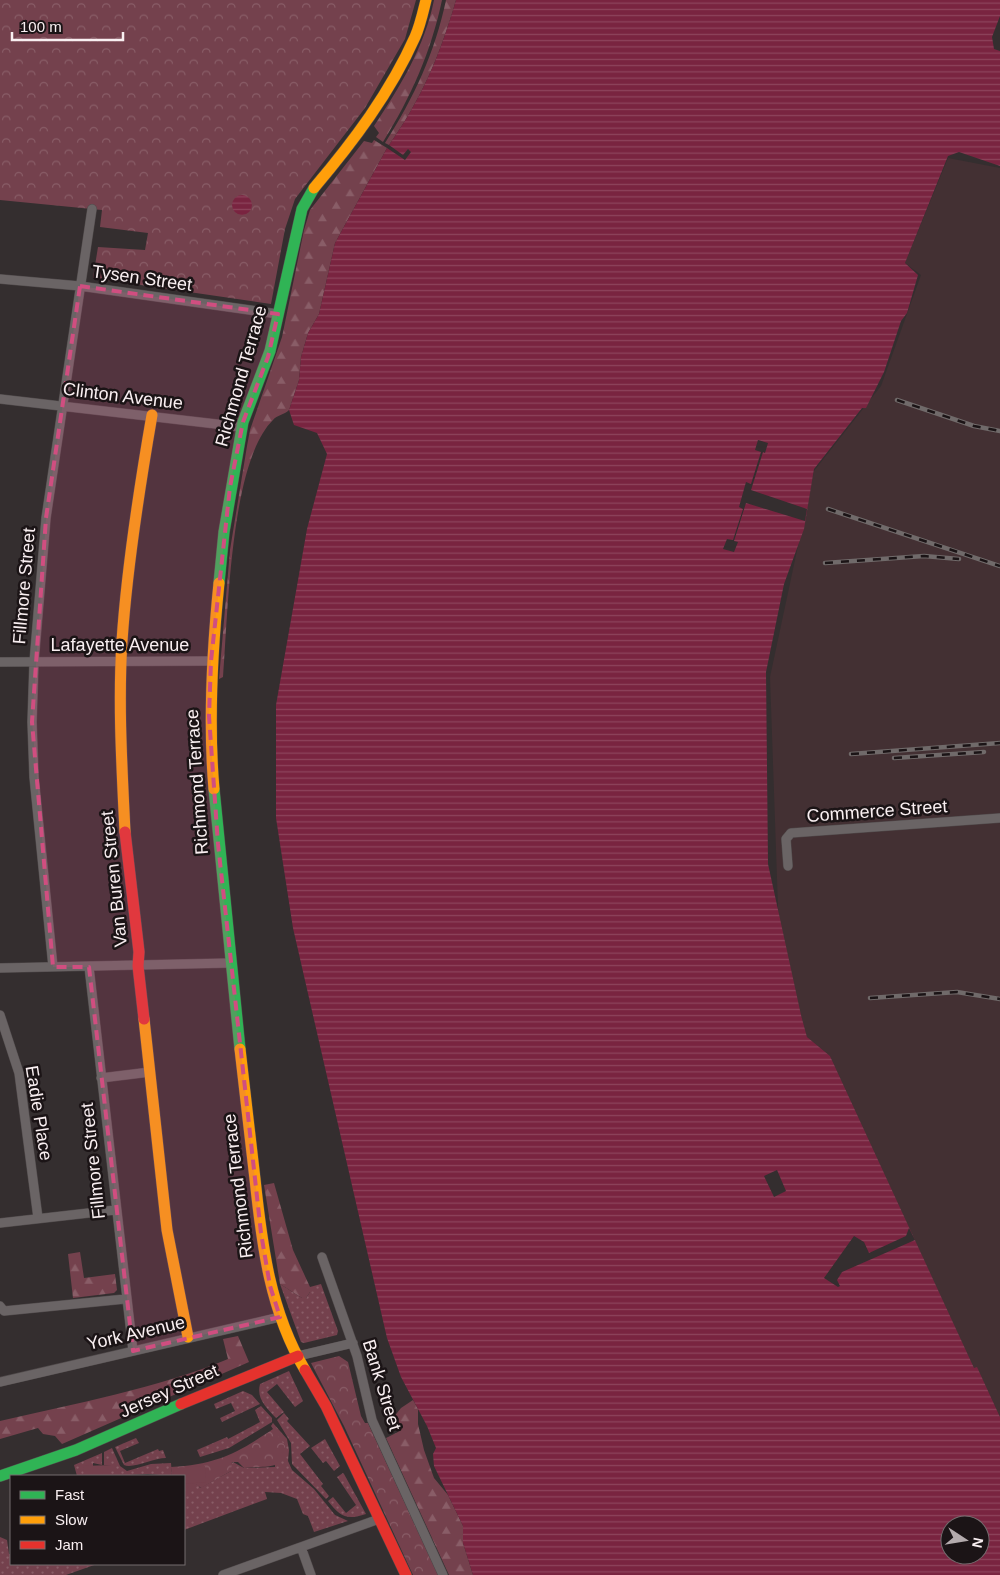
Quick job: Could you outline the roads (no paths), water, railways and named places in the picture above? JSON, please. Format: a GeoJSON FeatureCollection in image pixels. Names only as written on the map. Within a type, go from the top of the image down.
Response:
{"type":"FeatureCollection","features":[{"type":"Feature","properties":{"kind":"main road","name":"Richmond Terrace"},"geometry":{"type":"LineString","coordinates":[[406,1575],[326,1406],[298,1356],[280,1317],[270,1286],[262,1246],[230,963],[210,744],[211,661],[224,532],[242,427],[268,357],[297,225],[304,204],[312,190],[353,142],[388,89],[416,36],[426,0]]}},
{"type":"Feature","properties":{"kind":"main road","name":"Van Buren Street"},"geometry":{"type":"LineString","coordinates":[[152,415],[131,550],[122,642],[122,768],[126,843],[167,1230],[188,1338]]}},
{"type":"Feature","properties":{"kind":"main road","name":"Jersey Street"},"geometry":{"type":"LineString","coordinates":[[0,1476],[60,1457],[298,1356]]}},
{"type":"Feature","properties":{"kind":"street","name":"Fillmore Street"},"geometry":{"type":"LineString","coordinates":[[53,967],[34,777],[32,722],[34,662],[46,518],[92,209]]}},
{"type":"Feature","properties":{"kind":"street","name":"Tysen Street"},"geometry":{"type":"LineString","coordinates":[[0,279],[80,286],[278,314]]}},
{"type":"Feature","properties":{"kind":"street","name":"Clinton Avenue"},"geometry":{"type":"LineString","coordinates":[[0,399],[152,415],[242,427]]}},
{"type":"Feature","properties":{"kind":"street","name":"Lafayette Avenue"},"geometry":{"type":"LineString","coordinates":[[0,662],[211,661]]}},
{"type":"Feature","properties":{"kind":"street","name":"Commerce Street"},"geometry":{"type":"LineString","coordinates":[[788,866],[786,839],[790,833],[1000,818]]}},
{"type":"Feature","properties":{"kind":"street"},"geometry":{"type":"LineString","coordinates":[[0,968],[230,963]]}},
{"type":"Feature","properties":{"kind":"street","name":"Fillmore Street"},"geometry":{"type":"LineString","coordinates":[[89,967],[132,1351]]}},
{"type":"Feature","properties":{"kind":"street","name":"Eadie Place"},"geometry":{"type":"LineString","coordinates":[[0,1015],[19,1074],[38,1218]]}},
{"type":"Feature","properties":{"kind":"street"},"geometry":{"type":"LineString","coordinates":[[101,1078],[150,1072]]}},
{"type":"Feature","properties":{"kind":"street"},"geometry":{"type":"LineString","coordinates":[[0,1223],[115,1210]]}},
{"type":"Feature","properties":{"kind":"street","name":"Bank Street"},"geometry":{"type":"LineString","coordinates":[[322,1257],[352,1343],[372,1420],[443,1575]]}},
{"type":"Feature","properties":{"kind":"street"},"geometry":{"type":"LineString","coordinates":[[2,1309],[125,1299]]}},
{"type":"Feature","properties":{"kind":"street","name":"York Avenue"},"geometry":{"type":"LineString","coordinates":[[0,1382],[280,1317]]}},
{"type":"Feature","properties":{"kind":"street","name":"Jersey Street"},"geometry":{"type":"LineString","coordinates":[[298,1356],[352,1343]]}},
{"type":"Feature","properties":{"kind":"street"},"geometry":{"type":"LineString","coordinates":[[227,1574],[379,1519]]}},
{"type":"Feature","properties":{"kind":"street"},"geometry":{"type":"LineString","coordinates":[[301,1548],[311,1575]]}},
{"type":"Feature","properties":{"kind":"railway"},"geometry":{"type":"LineString","coordinates":[[897,400],[974,426],[1000,431]]}},
{"type":"Feature","properties":{"kind":"railway"},"geometry":{"type":"LineString","coordinates":[[828,509],[1000,566]]}},
{"type":"Feature","properties":{"kind":"railway"},"geometry":{"type":"LineString","coordinates":[[825,563],[924,556],[959,559]]}},
{"type":"Feature","properties":{"kind":"railway"},"geometry":{"type":"LineString","coordinates":[[851,754],[1000,743]]}},
{"type":"Feature","properties":{"kind":"railway"},"geometry":{"type":"LineString","coordinates":[[894,758],[984,752]]}},
{"type":"Feature","properties":{"kind":"railway"},"geometry":{"type":"LineString","coordinates":[[870,998],[957,992],[1000,999]]}}]}
